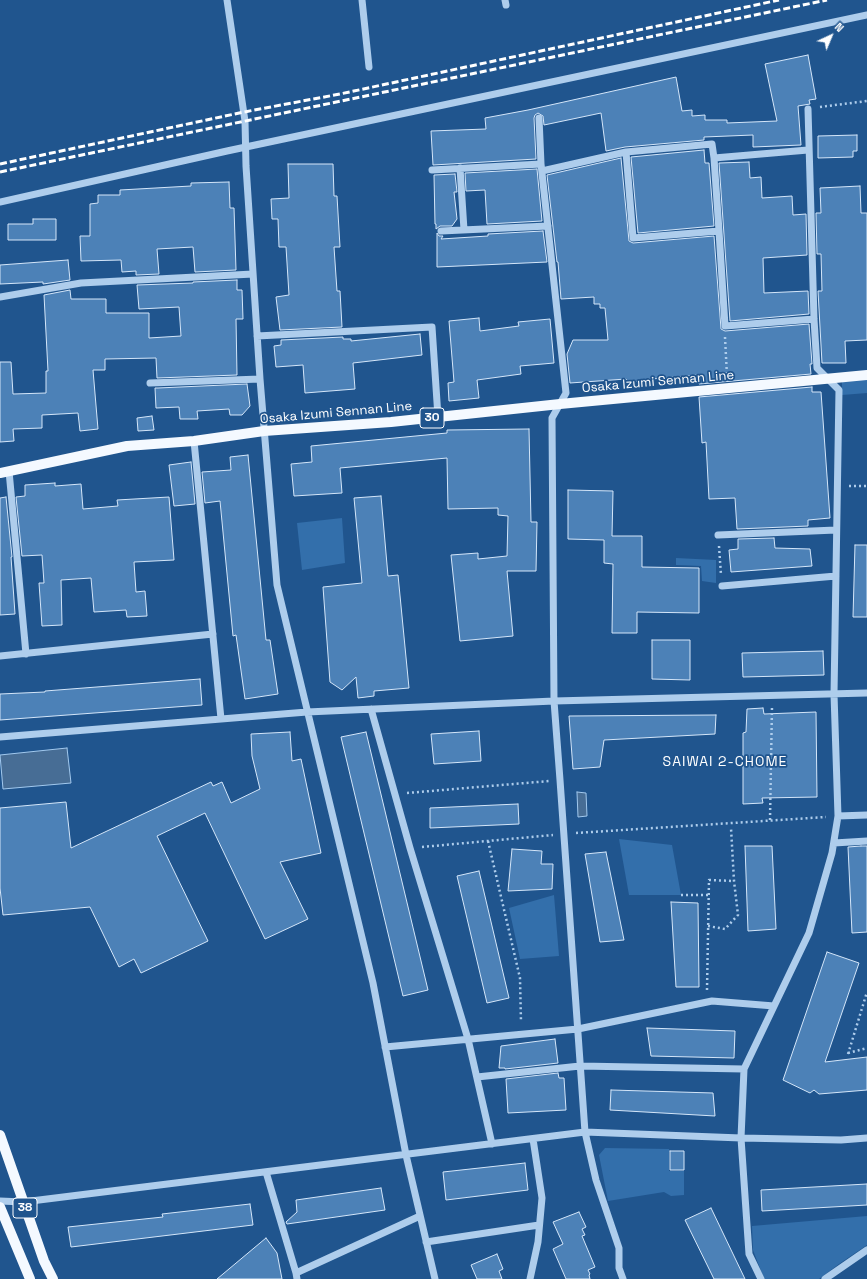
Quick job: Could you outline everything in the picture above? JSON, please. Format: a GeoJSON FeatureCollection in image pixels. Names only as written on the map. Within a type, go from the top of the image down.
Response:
{"type":"FeatureCollection","features":[{"type":"Feature","properties":{"kind":"main road","name":"Osaka Izumi Sennan Line"},"geometry":{"type":"LineString","coordinates":[[4,472],[127,446],[194,440],[264,431],[390,422],[560,404],[867,375]]}},
{"type":"Feature","properties":{"kind":"main road","name":"38"},"geometry":{"type":"LineString","coordinates":[[0,1135],[44,1261],[53,1279]]}},
{"type":"Feature","properties":{"kind":"main road","name":"38"},"geometry":{"type":"LineString","coordinates":[[0,1208],[30,1279]]}},
{"type":"Feature","properties":{"kind":"street"},"geometry":{"type":"LineString","coordinates":[[227,0],[245,121],[246,166],[257,336],[277,585],[373,983],[406,1155],[435,1279]]}},
{"type":"Feature","properties":{"kind":"street"},"geometry":{"type":"LineString","coordinates":[[362,0],[369,67]]}},
{"type":"Feature","properties":{"kind":"street"},"geometry":{"type":"LineString","coordinates":[[0,202],[246,147],[867,15]]}},
{"type":"Feature","properties":{"kind":"street"},"geometry":{"type":"LineString","coordinates":[[761,1279],[749,1254],[741,1138],[744,1069],[809,934],[834,843],[838,816],[834,694],[839,390],[817,368],[808,150],[808,109]]}},
{"type":"Feature","properties":{"kind":"street"},"geometry":{"type":"LineString","coordinates":[[539,118],[541,167],[566,393],[552,418],[554,701],[580,1066],[585,1132],[596,1180],[619,1248],[619,1268],[622,1279]]}},
{"type":"Feature","properties":{"kind":"street"},"geometry":{"type":"LineString","coordinates":[[432,170],[460,168],[541,167],[626,152],[712,144],[725,326],[814,319]]}},
{"type":"Feature","properties":{"kind":"street"},"geometry":{"type":"LineString","coordinates":[[714,158],[808,150]]}},
{"type":"Feature","properties":{"kind":"street"},"geometry":{"type":"LineString","coordinates":[[626,152],[633,238],[719,231]]}},
{"type":"Feature","properties":{"kind":"street"},"geometry":{"type":"LineString","coordinates":[[460,168],[464,230]]}},
{"type":"Feature","properties":{"kind":"street"},"geometry":{"type":"LineString","coordinates":[[441,232],[548,226]]}},
{"type":"Feature","properties":{"kind":"street"},"geometry":{"type":"LineString","coordinates":[[0,298],[81,283],[253,274]]}},
{"type":"Feature","properties":{"kind":"street"},"geometry":{"type":"LineString","coordinates":[[257,336],[432,327],[438,417]]}},
{"type":"Feature","properties":{"kind":"street"},"geometry":{"type":"LineString","coordinates":[[150,383],[260,379]]}},
{"type":"Feature","properties":{"kind":"street"},"geometry":{"type":"LineString","coordinates":[[194,440],[221,719]]}},
{"type":"Feature","properties":{"kind":"street"},"geometry":{"type":"LineString","coordinates":[[4,472],[26,654]]}},
{"type":"Feature","properties":{"kind":"street"},"geometry":{"type":"LineString","coordinates":[[718,535],[836,530]]}},
{"type":"Feature","properties":{"kind":"street"},"geometry":{"type":"LineString","coordinates":[[722,586],[836,576]]}},
{"type":"Feature","properties":{"kind":"street"},"geometry":{"type":"LineString","coordinates":[[0,656],[213,634]]}},
{"type":"Feature","properties":{"kind":"street"},"geometry":{"type":"LineString","coordinates":[[0,737],[307,712],[554,701],[867,693]]}},
{"type":"Feature","properties":{"kind":"street"},"geometry":{"type":"LineString","coordinates":[[371,709],[410,848],[468,1039],[492,1144]]}},
{"type":"Feature","properties":{"kind":"street"},"geometry":{"type":"LineString","coordinates":[[838,816],[867,815]]}},
{"type":"Feature","properties":{"kind":"street"},"geometry":{"type":"LineString","coordinates":[[834,843],[867,841]]}},
{"type":"Feature","properties":{"kind":"street"},"geometry":{"type":"LineString","coordinates":[[385,1047],[578,1029],[712,1001],[774,1006]]}},
{"type":"Feature","properties":{"kind":"street"},"geometry":{"type":"LineString","coordinates":[[477,1077],[580,1066],[744,1069]]}},
{"type":"Feature","properties":{"kind":"street"},"geometry":{"type":"LineString","coordinates":[[0,1201],[23,1202],[585,1132],[741,1138],[842,1140],[867,1138]]}},
{"type":"Feature","properties":{"kind":"street"},"geometry":{"type":"LineString","coordinates":[[530,1279],[538,1242],[542,1198],[533,1139]]}},
{"type":"Feature","properties":{"kind":"street"},"geometry":{"type":"LineString","coordinates":[[266,1172],[296,1276],[420,1216]]}},
{"type":"Feature","properties":{"kind":"street"},"geometry":{"type":"LineString","coordinates":[[426,1242],[539,1225]]}},
{"type":"Feature","properties":{"kind":"street"},"geometry":{"type":"LineString","coordinates":[[825,1279],[867,1250]]}},
{"type":"Feature","properties":{"kind":"path"},"geometry":{"type":"LineString","coordinates":[[808,109],[867,100]]}},
{"type":"Feature","properties":{"kind":"path"},"geometry":{"type":"LineString","coordinates":[[725,326],[727,378]]}},
{"type":"Feature","properties":{"kind":"path"},"geometry":{"type":"LineString","coordinates":[[837,487],[867,486]]}},
{"type":"Feature","properties":{"kind":"path"},"geometry":{"type":"LineString","coordinates":[[718,535],[722,586]]}},
{"type":"Feature","properties":{"kind":"path"},"geometry":{"type":"LineString","coordinates":[[770,820],[772,696]]}},
{"type":"Feature","properties":{"kind":"path"},"geometry":{"type":"LineString","coordinates":[[395,794],[560,780]]}},
{"type":"Feature","properties":{"kind":"path"},"geometry":{"type":"LineString","coordinates":[[410,848],[564,834],[838,816]]}},
{"type":"Feature","properties":{"kind":"path"},"geometry":{"type":"LineString","coordinates":[[708,926],[724,929],[738,915],[734,881],[731,828]]}},
{"type":"Feature","properties":{"kind":"path"},"geometry":{"type":"LineString","coordinates":[[488,841],[520,978],[522,1034]]}},
{"type":"Feature","properties":{"kind":"path"},"geometry":{"type":"LineString","coordinates":[[707,1002],[709,880],[734,881]]}},
{"type":"Feature","properties":{"kind":"path"},"geometry":{"type":"LineString","coordinates":[[680,895],[709,896]]}},
{"type":"Feature","properties":{"kind":"path"},"geometry":{"type":"LineString","coordinates":[[867,992],[848,1054],[867,1048]]}},
{"type":"Feature","properties":{"kind":"shaded area"},"geometry":{"type":"Polygon","coordinates":[[[867,377],[867,393],[842,395],[842,379],[867,377]]]}},
{"type":"Feature","properties":{"kind":"shaded area"},"geometry":{"type":"Polygon","coordinates":[[[342,518],[345,563],[302,570],[297,523],[342,518]]]}},
{"type":"Feature","properties":{"kind":"shaded area"},"geometry":{"type":"Polygon","coordinates":[[[676,558],[716,560],[716,583],[702,581],[701,566],[676,565],[676,558]]]}},
{"type":"Feature","properties":{"kind":"shaded area"},"geometry":{"type":"Polygon","coordinates":[[[67,748],[71,783],[3,789],[0,755],[67,748]]]}},
{"type":"Feature","properties":{"kind":"shaded area"},"geometry":{"type":"Polygon","coordinates":[[[577,792],[586,793],[587,816],[578,817],[577,792]]]}},
{"type":"Feature","properties":{"kind":"shaded area"},"geometry":{"type":"Polygon","coordinates":[[[619,839],[672,845],[681,895],[629,895],[619,839]]]}},
{"type":"Feature","properties":{"kind":"shaded area"},"geometry":{"type":"Polygon","coordinates":[[[554,895],[559,956],[520,959],[509,908],[554,895]]]}},
{"type":"Feature","properties":{"kind":"shaded area"},"geometry":{"type":"Polygon","coordinates":[[[605,1148],[669,1149],[669,1171],[684,1171],[684,1195],[671,1196],[664,1192],[608,1201],[599,1155],[605,1148]]]}},
{"type":"Feature","properties":{"kind":"shaded area"},"geometry":{"type":"Polygon","coordinates":[[[867,1216],[867,1245],[819,1279],[764,1279],[753,1250],[752,1226],[867,1216]]]}},
{"type":"Feature","properties":{"kind":"building"},"geometry":{"type":"Polygon","coordinates":[[[808,55],[816,99],[809,100],[810,104],[798,106],[801,145],[753,147],[753,135],[704,137],[704,140],[625,147],[606,151],[601,113],[544,125],[543,116],[538,113],[534,118],[536,159],[433,165],[431,131],[486,129],[485,118],[528,110],[676,77],[682,111],[692,110],[692,116],[705,115],[705,120],[727,120],[727,123],[777,121],[765,64],[808,55]]]}},
{"type":"Feature","properties":{"kind":"building"},"geometry":{"type":"Polygon","coordinates":[[[857,135],[857,151],[853,151],[853,157],[818,158],[818,136],[857,135]]]}},
{"type":"Feature","properties":{"kind":"building"},"geometry":{"type":"Polygon","coordinates":[[[704,150],[705,163],[709,163],[714,226],[638,233],[631,157],[704,150]]]}},
{"type":"Feature","properties":{"kind":"building"},"geometry":{"type":"Polygon","coordinates":[[[621,158],[629,241],[633,243],[714,236],[721,329],[725,331],[809,324],[812,364],[810,364],[811,374],[699,384],[698,375],[627,382],[626,379],[570,383],[567,354],[573,340],[608,340],[605,308],[600,308],[600,304],[594,304],[594,297],[561,299],[547,175],[621,158]]]}},
{"type":"Feature","properties":{"kind":"building"},"geometry":{"type":"Polygon","coordinates":[[[749,162],[750,178],[761,177],[762,198],[792,196],[793,215],[806,214],[807,255],[763,258],[764,293],[808,291],[809,314],[730,321],[719,163],[749,162]]]}},
{"type":"Feature","properties":{"kind":"building"},"geometry":{"type":"Polygon","coordinates":[[[288,164],[333,164],[334,196],[337,196],[340,247],[334,247],[337,291],[340,291],[342,327],[280,330],[276,297],[289,295],[286,247],[279,247],[278,219],[272,219],[271,199],[289,198],[288,164]]]}},
{"type":"Feature","properties":{"kind":"building"},"geometry":{"type":"Polygon","coordinates":[[[537,169],[542,221],[487,224],[485,190],[466,191],[465,173],[537,169]]]}},
{"type":"Feature","properties":{"kind":"building"},"geometry":{"type":"Polygon","coordinates":[[[455,174],[457,192],[454,192],[457,219],[452,226],[440,226],[436,229],[434,175],[455,174]]]}},
{"type":"Feature","properties":{"kind":"building"},"geometry":{"type":"Polygon","coordinates":[[[229,182],[230,208],[234,208],[236,270],[195,272],[193,247],[157,249],[159,274],[136,275],[136,271],[122,272],[121,260],[81,261],[80,236],[90,236],[90,204],[98,203],[98,195],[120,195],[120,190],[191,186],[191,183],[229,182]]]}},
{"type":"Feature","properties":{"kind":"building"},"geometry":{"type":"Polygon","coordinates":[[[860,186],[861,213],[867,213],[867,340],[845,341],[846,363],[822,363],[818,291],[822,291],[821,254],[817,254],[816,213],[821,213],[820,188],[860,186]]]}},
{"type":"Feature","properties":{"kind":"building"},"geometry":{"type":"Polygon","coordinates":[[[33,219],[56,219],[56,240],[8,240],[8,224],[33,224],[33,219]]]}},
{"type":"Feature","properties":{"kind":"building"},"geometry":{"type":"Polygon","coordinates":[[[543,231],[547,262],[437,267],[437,233],[439,236],[443,236],[441,239],[488,236],[488,234],[543,231]]]}},
{"type":"Feature","properties":{"kind":"building"},"geometry":{"type":"Polygon","coordinates":[[[68,260],[70,280],[43,284],[43,282],[0,284],[0,265],[68,260]]]}},
{"type":"Feature","properties":{"kind":"building"},"geometry":{"type":"Polygon","coordinates":[[[237,280],[237,290],[242,290],[243,319],[236,319],[237,375],[157,378],[156,358],[105,359],[105,370],[93,370],[98,429],[80,431],[78,413],[42,415],[42,428],[13,429],[14,441],[0,442],[0,362],[11,362],[13,394],[46,393],[46,371],[48,371],[44,295],[70,290],[71,299],[106,299],[106,313],[149,313],[149,338],[181,336],[179,307],[139,309],[137,285],[237,280]]]}},
{"type":"Feature","properties":{"kind":"building"},"geometry":{"type":"Polygon","coordinates":[[[479,318],[480,331],[519,326],[518,322],[550,319],[554,363],[520,366],[521,374],[477,380],[479,398],[449,401],[448,383],[454,382],[449,321],[479,318]]]}},
{"type":"Feature","properties":{"kind":"building"},"geometry":{"type":"Polygon","coordinates":[[[420,334],[422,355],[353,363],[355,389],[305,393],[303,365],[276,367],[274,346],[281,345],[281,340],[343,337],[343,339],[351,339],[351,341],[420,334]]]}},
{"type":"Feature","properties":{"kind":"building"},"geometry":{"type":"Polygon","coordinates":[[[247,384],[250,406],[242,415],[230,415],[229,409],[197,411],[198,419],[180,419],[179,407],[156,408],[155,388],[247,384]]]}},
{"type":"Feature","properties":{"kind":"building"},"geometry":{"type":"Polygon","coordinates":[[[812,387],[812,392],[821,392],[830,518],[808,520],[808,526],[737,529],[735,498],[709,499],[706,442],[702,443],[699,397],[812,387]]]}},
{"type":"Feature","properties":{"kind":"building"},"geometry":{"type":"Polygon","coordinates":[[[152,416],[154,430],[138,431],[137,418],[152,416]]]}},
{"type":"Feature","properties":{"kind":"building"},"geometry":{"type":"Polygon","coordinates":[[[529,429],[531,522],[537,522],[536,571],[507,571],[513,636],[460,641],[451,555],[478,553],[478,559],[507,556],[508,516],[498,515],[498,508],[448,509],[447,458],[340,468],[342,493],[294,496],[291,464],[312,462],[311,446],[447,433],[447,430],[529,429]]]}},
{"type":"Feature","properties":{"kind":"building"},"geometry":{"type":"Polygon","coordinates":[[[248,455],[266,640],[270,640],[278,694],[245,699],[236,635],[233,636],[220,501],[205,503],[202,472],[231,470],[230,457],[248,455]]]}},
{"type":"Feature","properties":{"kind":"building"},"geometry":{"type":"Polygon","coordinates":[[[191,462],[195,504],[174,506],[169,465],[191,462]]]}},
{"type":"Feature","properties":{"kind":"building"},"geometry":{"type":"Polygon","coordinates":[[[55,483],[55,486],[81,484],[83,509],[118,506],[117,500],[169,497],[174,560],[134,562],[136,592],[145,591],[147,616],[127,617],[126,610],[94,612],[91,578],[61,580],[62,625],[42,626],[39,583],[44,583],[42,555],[22,556],[16,497],[25,496],[25,485],[55,483]]]}},
{"type":"Feature","properties":{"kind":"building"},"geometry":{"type":"Polygon","coordinates":[[[568,490],[613,491],[612,536],[642,536],[642,567],[699,568],[699,613],[637,612],[637,633],[612,633],[613,564],[604,563],[604,540],[568,539],[568,490]]]}},
{"type":"Feature","properties":{"kind":"building"},"geometry":{"type":"Polygon","coordinates":[[[381,496],[388,576],[398,575],[409,688],[374,691],[374,696],[358,698],[356,677],[342,690],[330,682],[323,587],[362,583],[354,498],[381,496]]]}},
{"type":"Feature","properties":{"kind":"building"},"geometry":{"type":"Polygon","coordinates":[[[6,497],[12,557],[15,614],[0,615],[0,498],[6,497]]]}},
{"type":"Feature","properties":{"kind":"building"},"geometry":{"type":"Polygon","coordinates":[[[774,538],[775,548],[810,549],[812,566],[731,572],[729,550],[738,549],[738,539],[774,538]]]}},
{"type":"Feature","properties":{"kind":"building"},"geometry":{"type":"Polygon","coordinates":[[[855,545],[867,545],[867,617],[853,617],[855,545]]]}},
{"type":"Feature","properties":{"kind":"building"},"geometry":{"type":"Polygon","coordinates":[[[652,640],[690,640],[690,680],[652,679],[652,640]]]}},
{"type":"Feature","properties":{"kind":"building"},"geometry":{"type":"Polygon","coordinates":[[[823,651],[824,675],[743,677],[742,653],[823,651]]]}},
{"type":"Feature","properties":{"kind":"building"},"geometry":{"type":"Polygon","coordinates":[[[200,679],[202,705],[0,720],[0,694],[45,692],[200,679]]]}},
{"type":"Feature","properties":{"kind":"building"},"geometry":{"type":"Polygon","coordinates":[[[763,708],[764,714],[816,712],[817,797],[762,798],[763,803],[743,804],[743,733],[746,732],[747,709],[763,708]]]}},
{"type":"Feature","properties":{"kind":"building"},"geometry":{"type":"Polygon","coordinates":[[[716,715],[715,734],[604,740],[600,767],[573,769],[569,716],[716,715]]]}},
{"type":"Feature","properties":{"kind":"building"},"geometry":{"type":"Polygon","coordinates":[[[479,731],[481,761],[434,764],[431,734],[479,731]]]}},
{"type":"Feature","properties":{"kind":"building"},"geometry":{"type":"Polygon","coordinates":[[[290,732],[292,761],[301,759],[321,853],[280,862],[308,919],[265,939],[205,813],[157,836],[208,941],[141,973],[134,959],[119,967],[90,907],[3,915],[0,888],[0,808],[66,802],[71,848],[211,782],[213,786],[222,782],[231,803],[260,789],[252,756],[251,734],[290,732]]]}},
{"type":"Feature","properties":{"kind":"building"},"geometry":{"type":"Polygon","coordinates":[[[366,732],[428,990],[403,996],[341,737],[366,732]]]}},
{"type":"Feature","properties":{"kind":"building"},"geometry":{"type":"Polygon","coordinates":[[[518,804],[519,824],[430,828],[430,808],[518,804]]]}},
{"type":"Feature","properties":{"kind":"building"},"geometry":{"type":"Polygon","coordinates":[[[745,846],[772,846],[776,929],[748,931],[745,846]]]}},
{"type":"Feature","properties":{"kind":"building"},"geometry":{"type":"Polygon","coordinates":[[[867,846],[867,932],[852,933],[848,847],[867,846]]]}},
{"type":"Feature","properties":{"kind":"building"},"geometry":{"type":"Polygon","coordinates":[[[512,849],[542,851],[541,864],[553,864],[552,889],[508,891],[512,849]]]}},
{"type":"Feature","properties":{"kind":"building"},"geometry":{"type":"Polygon","coordinates":[[[606,852],[624,940],[600,942],[585,854],[606,852]]]}},
{"type":"Feature","properties":{"kind":"building"},"geometry":{"type":"Polygon","coordinates":[[[479,871],[509,998],[487,1003],[457,876],[479,871]]]}},
{"type":"Feature","properties":{"kind":"building"},"geometry":{"type":"Polygon","coordinates":[[[671,902],[698,903],[699,987],[676,987],[671,902]]]}},
{"type":"Feature","properties":{"kind":"building"},"geometry":{"type":"Polygon","coordinates":[[[827,952],[859,963],[825,1062],[867,1057],[867,1090],[819,1094],[814,1090],[810,1093],[783,1080],[827,952]]]}},
{"type":"Feature","properties":{"kind":"building"},"geometry":{"type":"Polygon","coordinates":[[[647,1028],[735,1031],[734,1058],[651,1056],[647,1028]]]}},
{"type":"Feature","properties":{"kind":"building"},"geometry":{"type":"Polygon","coordinates":[[[555,1039],[558,1063],[505,1069],[499,1068],[501,1046],[555,1039]]]}},
{"type":"Feature","properties":{"kind":"building"},"geometry":{"type":"Polygon","coordinates":[[[558,1073],[559,1078],[564,1078],[566,1110],[508,1113],[506,1079],[558,1073]]]}},
{"type":"Feature","properties":{"kind":"building"},"geometry":{"type":"Polygon","coordinates":[[[611,1090],[713,1093],[715,1116],[610,1110],[611,1090]]]}},
{"type":"Feature","properties":{"kind":"building"},"geometry":{"type":"Polygon","coordinates":[[[670,1151],[684,1151],[684,1170],[670,1170],[670,1151]]]}},
{"type":"Feature","properties":{"kind":"building"},"geometry":{"type":"Polygon","coordinates":[[[525,1163],[528,1190],[446,1200],[443,1172],[525,1163]]]}},
{"type":"Feature","properties":{"kind":"building"},"geometry":{"type":"Polygon","coordinates":[[[867,1184],[867,1205],[762,1211],[761,1190],[867,1184]]]}},
{"type":"Feature","properties":{"kind":"building"},"geometry":{"type":"Polygon","coordinates":[[[381,1188],[385,1210],[287,1224],[286,1222],[297,1212],[296,1200],[381,1188]]]}},
{"type":"Feature","properties":{"kind":"building"},"geometry":{"type":"Polygon","coordinates":[[[250,1204],[253,1225],[71,1247],[68,1227],[163,1217],[162,1214],[250,1204]]]}},
{"type":"Feature","properties":{"kind":"building"},"geometry":{"type":"Polygon","coordinates":[[[711,1208],[745,1279],[714,1279],[685,1220],[711,1208]]]}},
{"type":"Feature","properties":{"kind":"building"},"geometry":{"type":"Polygon","coordinates":[[[579,1212],[586,1227],[582,1229],[585,1235],[582,1236],[595,1267],[588,1270],[590,1279],[566,1279],[553,1249],[563,1244],[553,1222],[579,1212]]]}},
{"type":"Feature","properties":{"kind":"building"},"geometry":{"type":"Polygon","coordinates":[[[266,1238],[277,1253],[282,1279],[217,1279],[266,1238]]]}},
{"type":"Feature","properties":{"kind":"building"},"geometry":{"type":"Polygon","coordinates":[[[497,1254],[503,1269],[499,1271],[502,1279],[477,1279],[471,1265],[497,1254]]]}},
{"type":"Feature","properties":{"kind":"railway"},"geometry":{"type":"LineString","coordinates":[[0,164],[244,112],[340,94],[779,0]]}},
{"type":"Feature","properties":{"kind":"railway"},"geometry":{"type":"LineString","coordinates":[[0,172],[827,0]]}},
{"type":"Feature","properties":{"kind":"district","name":"SAIWAI 2-CHOME"},"geometry":{"type":"Point","coordinates":[725,762]}}]}
